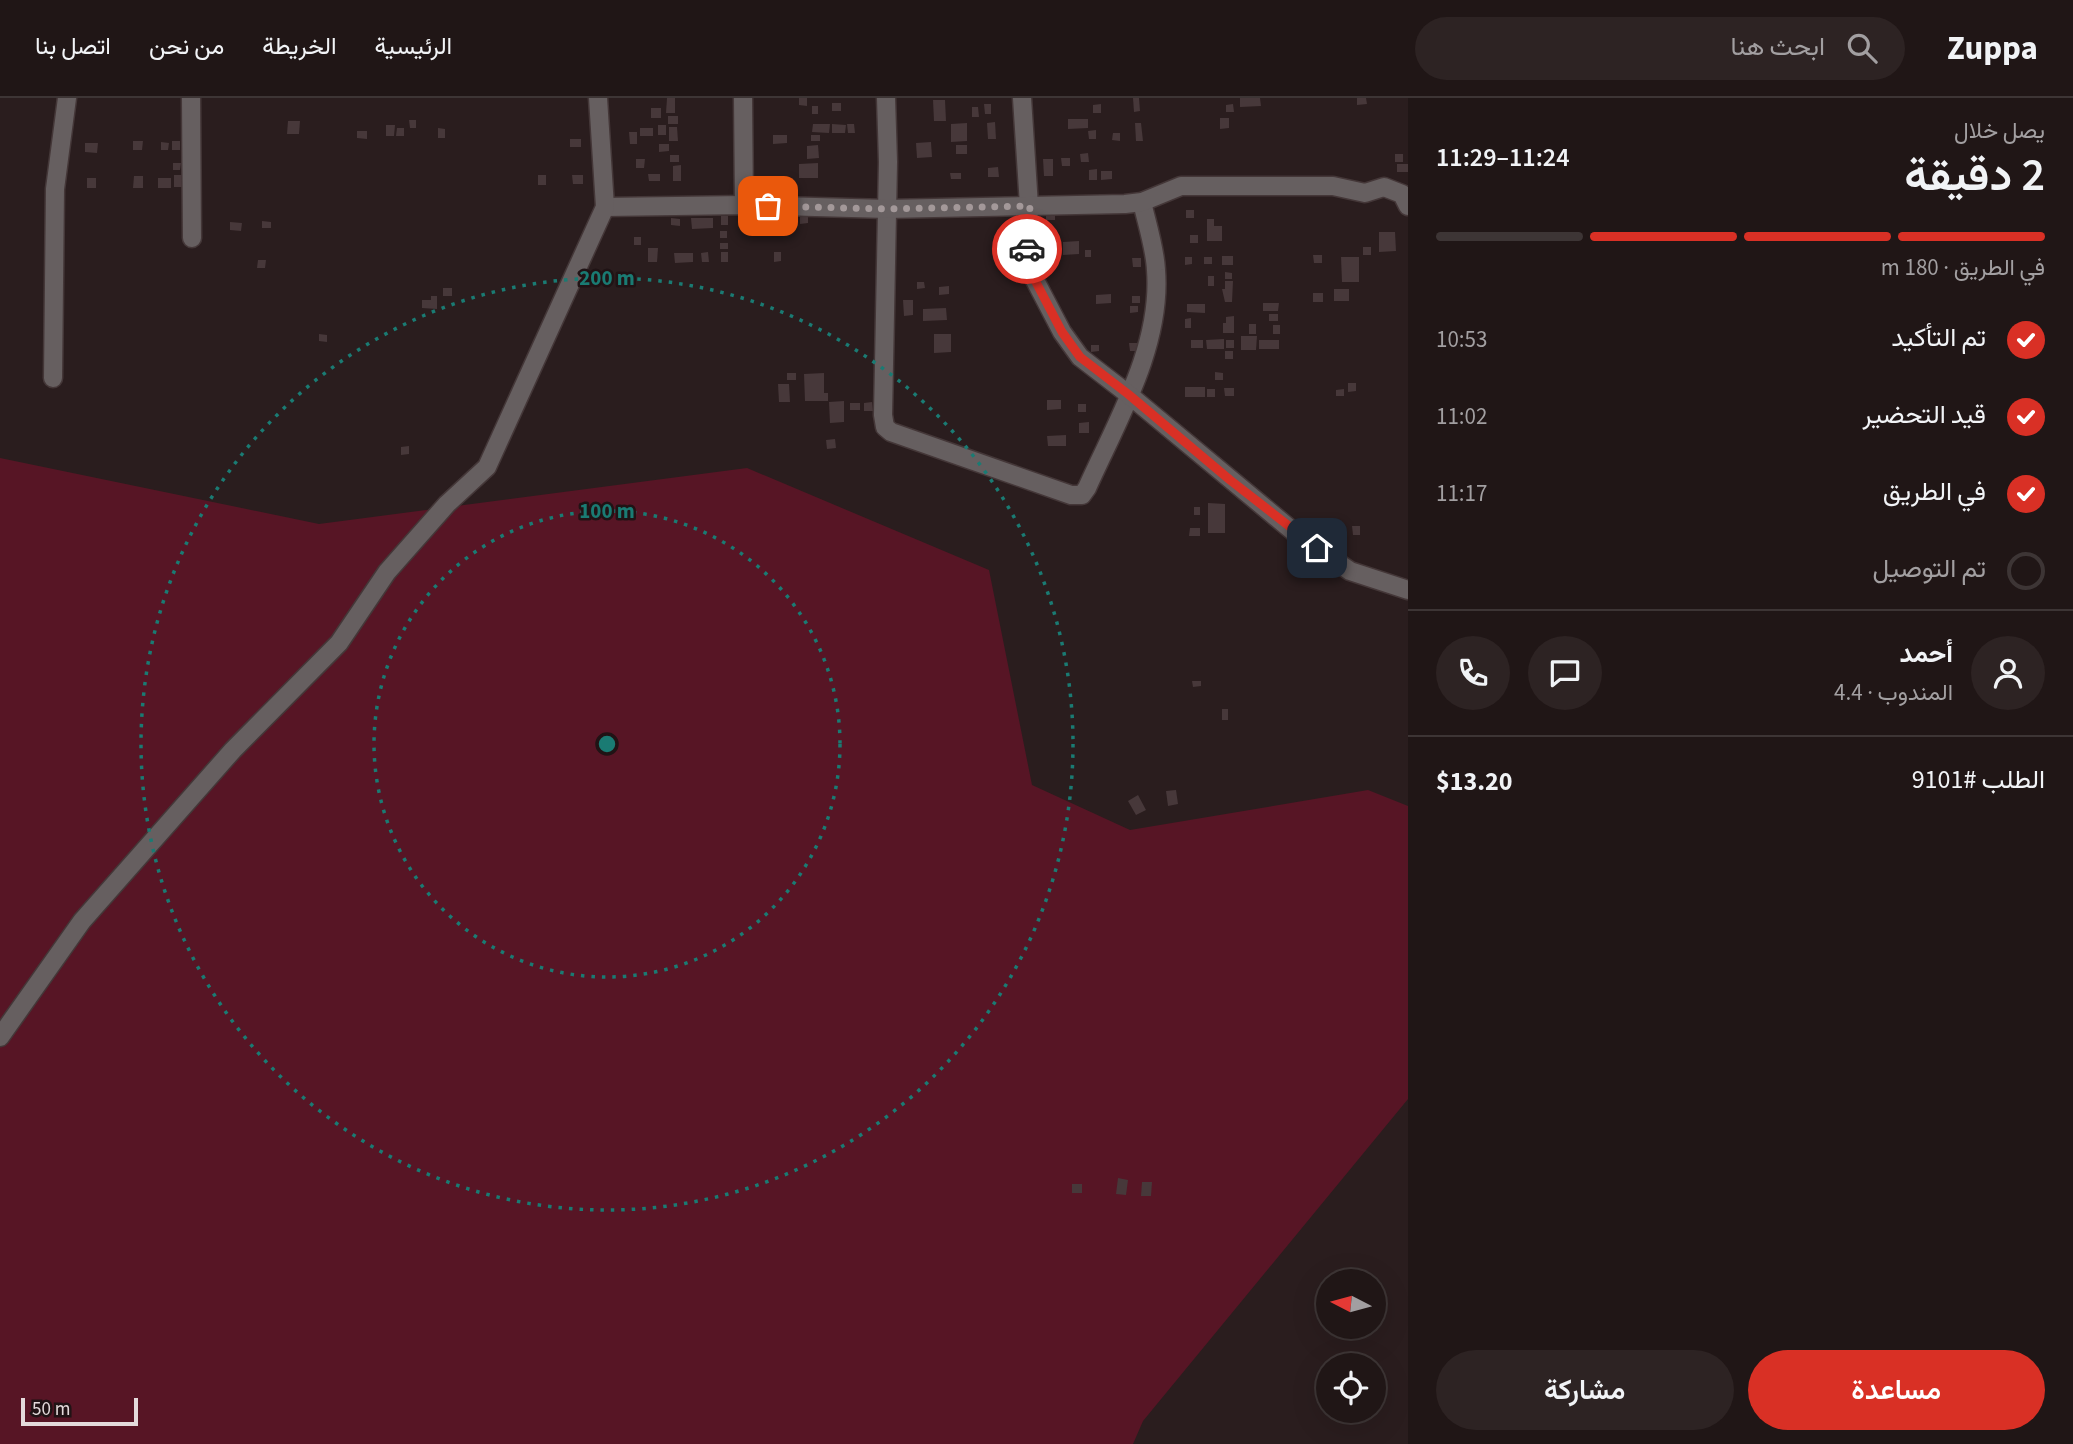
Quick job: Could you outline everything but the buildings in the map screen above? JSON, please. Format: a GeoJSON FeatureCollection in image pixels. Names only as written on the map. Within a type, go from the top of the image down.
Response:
{"type":"FeatureCollection","features":[{"type":"Feature","properties":{"kind":"street"},"geometry":{"type":"LineString","coordinates":[[52,378],[55,189],[67,98]]}},
{"type":"Feature","properties":{"kind":"street"},"geometry":{"type":"LineString","coordinates":[[191,98],[192,238]]}},
{"type":"Feature","properties":{"kind":"street"},"geometry":{"type":"LineString","coordinates":[[0,1037],[82,921],[233,750],[339,643],[387,572],[447,504],[486,467],[605,207],[598,98]]}},
{"type":"Feature","properties":{"kind":"street"},"geometry":{"type":"LineString","coordinates":[[743,98],[744,205]]}},
{"type":"Feature","properties":{"kind":"street"},"geometry":{"type":"LineString","coordinates":[[886,98],[888,162],[883,415],[885,427],[891,432],[1071,495],[1082,495],[1149,345],[1156,293],[1156,269],[1142,202]]}},
{"type":"Feature","properties":{"kind":"street"},"geometry":{"type":"LineString","coordinates":[[1023,98],[1030,206],[1026,263],[1062,332],[1080,357],[1300,537],[1350,571],[1408,590]]}},
{"type":"Feature","properties":{"kind":"street"},"geometry":{"type":"LineString","coordinates":[[605,207],[744,205],[887,209],[1142,202],[1181,186],[1333,186],[1364,192],[1384,187],[1402,194],[1408,206]]}},
{"type":"Feature","properties":{"kind":"shaded area"},"geometry":{"type":"Polygon","coordinates":[[[0,458],[319,524],[747,468],[989,570],[1032,785],[1130,830],[1368,790],[1408,806],[1408,1099],[1143,1421],[1133,1444],[0,1444],[0,458]]]}},
{"type":"Feature","properties":{"kind":"way so far"},"geometry":{"type":"LineString","coordinates":[[768,206],[887,209],[1030,206],[1027,249]]}},
{"type":"Feature","properties":{"kind":"route"},"geometry":{"type":"LineString","coordinates":[[1027,249],[1026,263],[1062,332],[1080,357],[1300,537],[1317,548]]}}]}
